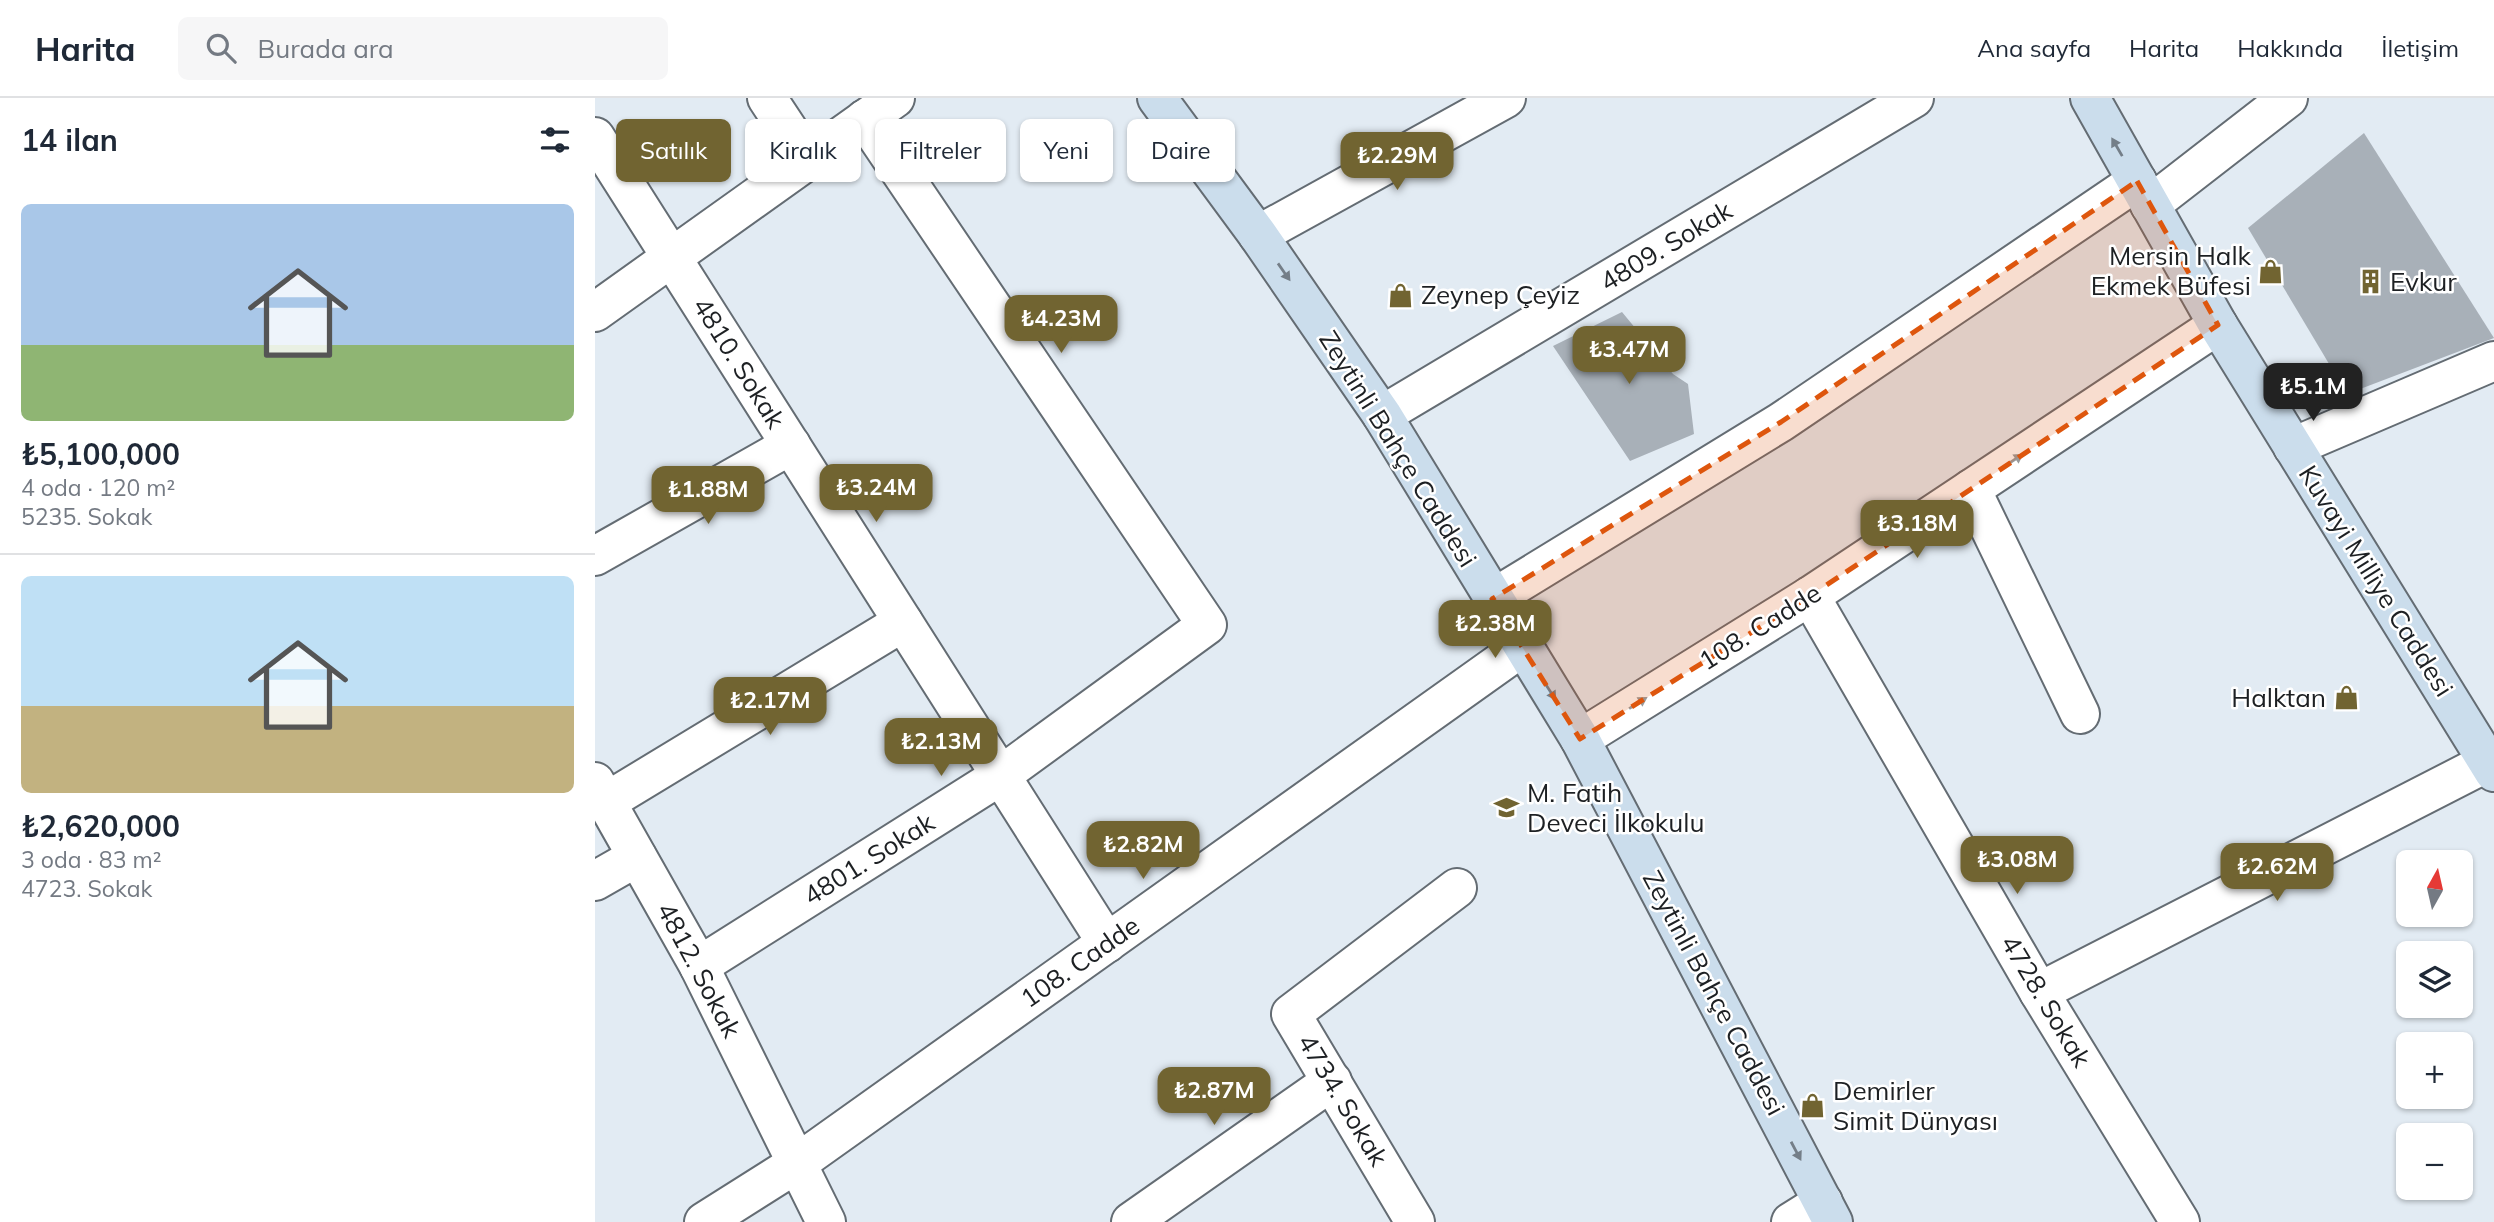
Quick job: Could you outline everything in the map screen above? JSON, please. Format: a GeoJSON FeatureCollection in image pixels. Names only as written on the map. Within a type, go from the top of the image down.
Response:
{"type":"FeatureCollection","features":[{"type":"Feature","properties":{"kind":"street"},"geometry":{"type":"LineString","coordinates":[[767,98],[781,119]]}},
{"type":"Feature","properties":{"kind":"street","name":"Zeytinli Bahçe Caddesi"},"geometry":{"type":"LineString","coordinates":[[1157,98],[1258,235],[1382,415],[1580,739],[1828,1212]]}},
{"type":"Feature","properties":{"kind":"street"},"geometry":{"type":"LineString","coordinates":[[1258,235],[1506,98]]}},
{"type":"Feature","properties":{"kind":"street","name":"4809. Sokak"},"geometry":{"type":"LineString","coordinates":[[1382,415],[1914,98]]}},
{"type":"Feature","properties":{"kind":"street","name":"Kuvayi Milliye Caddesi"},"geometry":{"type":"LineString","coordinates":[[2090,98],[2218,325],[2492,764]]}},
{"type":"Feature","properties":{"kind":"street"},"geometry":{"type":"LineString","coordinates":[[1492,599],[1781,422],[2144,193],[2288,98]]}},
{"type":"Feature","properties":{"kind":"street"},"geometry":{"type":"LineString","coordinates":[[861,122],[880,109]]}},
{"type":"Feature","properties":{"kind":"street","name":"4801. Sokak"},"geometry":{"type":"LineString","coordinates":[[699,966],[1000,776],[1207,625],[880,109]]}},
{"type":"Feature","properties":{"kind":"street","name":"4810. Sokak"},"geometry":{"type":"LineString","coordinates":[[595,137],[1107,943]]}},
{"type":"Feature","properties":{"kind":"street"},"geometry":{"type":"LineString","coordinates":[[595,312],[777,182]]}},
{"type":"Feature","properties":{"kind":"street","name":"108. Cadde"},"geometry":{"type":"LineString","coordinates":[[1580,739],[1810,596],[2218,325]]}},
{"type":"Feature","properties":{"kind":"street"},"geometry":{"type":"LineString","coordinates":[[2293,447],[2494,361]]}},
{"type":"Feature","properties":{"kind":"street"},"geometry":{"type":"LineString","coordinates":[[595,556],[791,445]]}},
{"type":"Feature","properties":{"kind":"street"},"geometry":{"type":"LineString","coordinates":[[1971,489],[2080,714]]}},
{"type":"Feature","properties":{"kind":"street","name":"4728. Sokak"},"geometry":{"type":"LineString","coordinates":[[1810,596],[2039,992],[2180,1222]]}},
{"type":"Feature","properties":{"kind":"street"},"geometry":{"type":"LineString","coordinates":[[601,792],[903,622]]}},
{"type":"Feature","properties":{"kind":"street","name":"108. Cadde"},"geometry":{"type":"LineString","coordinates":[[704,1222],[799,1162],[1522,647]]}},
{"type":"Feature","properties":{"kind":"street"},"geometry":{"type":"LineString","coordinates":[[2039,992],[2492,764]]}},
{"type":"Feature","properties":{"kind":"street","name":"4812. Sokak"},"geometry":{"type":"LineString","coordinates":[[601,792],[699,966],[799,1162],[826,1222]]}},
{"type":"Feature","properties":{"kind":"street"},"geometry":{"type":"LineString","coordinates":[[595,881],[637,857]]}},
{"type":"Feature","properties":{"kind":"street","name":"4734. Sokak"},"geometry":{"type":"LineString","coordinates":[[1415,1222],[1291,1014],[1457,888]]}},
{"type":"Feature","properties":{"kind":"street"},"geometry":{"type":"LineString","coordinates":[[1131,1222],[1332,1081]]}},
{"type":"Feature","properties":{"kind":"street"},"geometry":{"type":"LineString","coordinates":[[1791,1222],[1828,1212]]}},
{"type":"Feature","properties":{"kind":"highlighted area"},"geometry":{"type":"Polygon","coordinates":[[[2137,181],[2218,325],[1810,596],[1580,739],[1492,599],[1781,422],[2137,181]]]}},
{"type":"Feature","properties":{"kind":"building","name":"Evkur"},"geometry":{"type":"Polygon","coordinates":[[[2364,133],[2494,338],[2347,394],[2248,228],[2364,133]]]}},
{"type":"Feature","properties":{"kind":"building"},"geometry":{"type":"Polygon","coordinates":[[[1622,312],[1673,374],[1688,384],[1694,434],[1630,461],[1553,346],[1622,312]]]}},
{"type":"Feature","properties":{"kind":"place","name":"Mersin Halk Ekmek Büfesi"},"geometry":{"type":"Point","coordinates":[2271,271]}},
{"type":"Feature","properties":{"kind":"place","name":"Evkur"},"geometry":{"type":"Point","coordinates":[2370,282]}},
{"type":"Feature","properties":{"kind":"place","name":"Zeynep Çeyiz"},"geometry":{"type":"Point","coordinates":[1401,295]}},
{"type":"Feature","properties":{"kind":"place","name":"Halktan"},"geometry":{"type":"Point","coordinates":[2346,698]}},
{"type":"Feature","properties":{"kind":"place","name":"M. Fatih Deveci İlkokulu"},"geometry":{"type":"Point","coordinates":[1507,808]}},
{"type":"Feature","properties":{"kind":"place","name":"Demirler Simit Dünyası"},"geometry":{"type":"Point","coordinates":[1813,1106]}}]}
